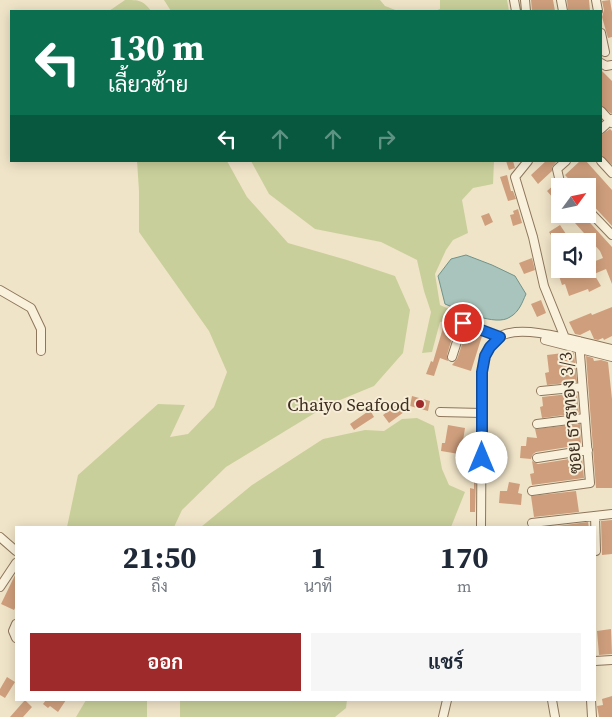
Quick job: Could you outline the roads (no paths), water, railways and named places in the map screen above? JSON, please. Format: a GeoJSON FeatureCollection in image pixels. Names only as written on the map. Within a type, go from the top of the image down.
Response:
{"type":"FeatureCollection","features":[{"type":"Feature","properties":{"kind":"street"},"geometry":{"type":"LineString","coordinates":[[602,36],[608,53]]}},
{"type":"Feature","properties":{"kind":"street"},"geometry":{"type":"LineString","coordinates":[[602,112],[611,121]]}},
{"type":"Feature","properties":{"kind":"street"},"geometry":{"type":"LineString","coordinates":[[527,162],[515,177],[534,237],[544,286],[565,338]]}},
{"type":"Feature","properties":{"kind":"street"},"geometry":{"type":"LineString","coordinates":[[559,178],[557,169],[565,162]]}},
{"type":"Feature","properties":{"kind":"street"},"geometry":{"type":"LineString","coordinates":[[602,162],[612,172]]}},
{"type":"Feature","properties":{"kind":"street"},"geometry":{"type":"LineString","coordinates":[[596,218],[612,235]]}},
{"type":"Feature","properties":{"kind":"street"},"geometry":{"type":"LineString","coordinates":[[0,290],[31,308],[41,329],[41,351]]}},
{"type":"Feature","properties":{"kind":"street"},"geometry":{"type":"LineString","coordinates":[[452,356],[463,323],[500,337]]}},
{"type":"Feature","properties":{"kind":"street"},"geometry":{"type":"LineString","coordinates":[[480,526],[482,372],[485,356],[490,347],[500,337],[505,334],[519,332],[542,333],[565,338],[579,344]]}},
{"type":"Feature","properties":{"kind":"street"},"geometry":{"type":"LineString","coordinates":[[545,340],[579,344],[612,352]]}},
{"type":"Feature","properties":{"kind":"street","name":"ซอย ธารทอง 3/3"},"geometry":{"type":"LineString","coordinates":[[532,490],[590,483],[579,344]]}},
{"type":"Feature","properties":{"kind":"street"},"geometry":{"type":"LineString","coordinates":[[541,391],[582,387]]}},
{"type":"Feature","properties":{"kind":"street"},"geometry":{"type":"LineString","coordinates":[[440,412],[482,413]]}},
{"type":"Feature","properties":{"kind":"street"},"geometry":{"type":"LineString","coordinates":[[537,424],[585,418]]}},
{"type":"Feature","properties":{"kind":"street"},"geometry":{"type":"LineString","coordinates":[[537,458],[588,450]]}},
{"type":"Feature","properties":{"kind":"street"},"geometry":{"type":"LineString","coordinates":[[532,523],[561,524],[612,514]]}},
{"type":"Feature","properties":{"kind":"street"},"geometry":{"type":"LineString","coordinates":[[595,516],[595,526]]}},
{"type":"Feature","properties":{"kind":"street"},"geometry":{"type":"LineString","coordinates":[[0,538],[15,550]]}},
{"type":"Feature","properties":{"kind":"street"},"geometry":{"type":"LineString","coordinates":[[0,587],[15,564]]}},
{"type":"Feature","properties":{"kind":"street"},"geometry":{"type":"LineString","coordinates":[[596,661],[612,660]]}},
{"type":"Feature","properties":{"kind":"street"},"geometry":{"type":"LineString","coordinates":[[443,717],[447,701]]}},
{"type":"Feature","properties":{"kind":"street"},"geometry":{"type":"LineString","coordinates":[[552,701],[555,717]]}},
{"type":"Feature","properties":{"kind":"street"},"geometry":{"type":"LineString","coordinates":[[590,701],[592,717]]}},
{"type":"Feature","properties":{"kind":"water"},"geometry":{"type":"Polygon","coordinates":[[[466,255],[515,276],[526,294],[516,313],[504,320],[487,319],[445,304],[438,276],[451,259],[466,255]]]}},
{"type":"Feature","properties":{"kind":"place","name":"Chaiyo Seafood"},"geometry":{"type":"Point","coordinates":[420,404]}}]}
